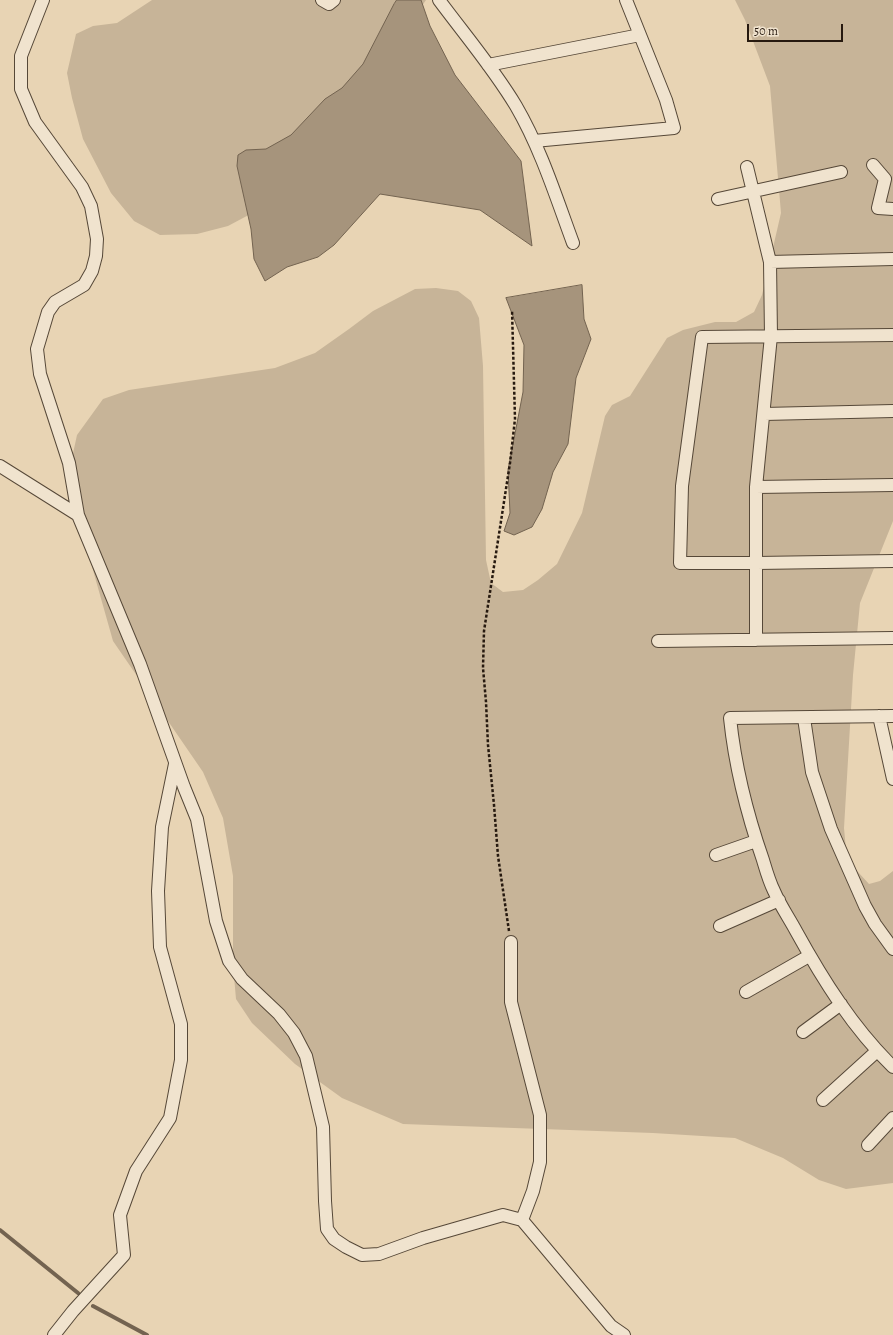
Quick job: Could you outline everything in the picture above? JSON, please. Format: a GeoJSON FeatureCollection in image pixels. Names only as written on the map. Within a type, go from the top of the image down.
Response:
{"type":"FeatureCollection","features":[{"type":"Feature","properties":{"kind":"street"},"geometry":{"type":"LineString","coordinates":[[43,0],[21,56],[21,89],[35,122],[82,187],[91,206],[97,239],[96,256],[92,271],[84,285],[55,302],[48,312],[37,350],[40,374],[69,463],[78,515],[140,664],[175,763],[197,819],[216,921],[229,960],[242,979],[279,1014],[294,1033],[306,1056],[323,1127],[327,1229],[334,1239],[362,1255],[379,1254],[423,1238],[503,1215],[522,1220],[611,1326],[624,1335]]}},
{"type":"Feature","properties":{"kind":"street"},"geometry":{"type":"LineString","coordinates":[[322,0],[329,4],[334,0]]}},
{"type":"Feature","properties":{"kind":"street"},"geometry":{"type":"LineString","coordinates":[[439,0],[488,65],[516,106],[534,141],[573,243]]}},
{"type":"Feature","properties":{"kind":"street"},"geometry":{"type":"LineString","coordinates":[[534,141],[674,128],[666,100],[626,0]]}},
{"type":"Feature","properties":{"kind":"street"},"geometry":{"type":"LineString","coordinates":[[488,65],[640,34]]}},
{"type":"Feature","properties":{"kind":"street"},"geometry":{"type":"LineString","coordinates":[[873,165],[885,179],[878,208],[893,209]]}},
{"type":"Feature","properties":{"kind":"street"},"geometry":{"type":"LineString","coordinates":[[747,168],[770,262],[771,336],[756,488],[756,640]]}},
{"type":"Feature","properties":{"kind":"street"},"geometry":{"type":"LineString","coordinates":[[718,199],[841,172]]}},
{"type":"Feature","properties":{"kind":"street"},"geometry":{"type":"LineString","coordinates":[[770,262],[893,259]]}},
{"type":"Feature","properties":{"kind":"street"},"geometry":{"type":"LineString","coordinates":[[893,335],[702,337],[682,486],[680,563],[893,561]]}},
{"type":"Feature","properties":{"kind":"street"},"geometry":{"type":"LineString","coordinates":[[764,414],[893,411]]}},
{"type":"Feature","properties":{"kind":"street"},"geometry":{"type":"LineString","coordinates":[[0,466],[78,515]]}},
{"type":"Feature","properties":{"kind":"street"},"geometry":{"type":"LineString","coordinates":[[756,488],[893,485]]}},
{"type":"Feature","properties":{"kind":"street"},"geometry":{"type":"LineString","coordinates":[[658,641],[893,638]]}},
{"type":"Feature","properties":{"kind":"street"},"geometry":{"type":"LineString","coordinates":[[880,716],[893,778]]}},
{"type":"Feature","properties":{"kind":"street"},"geometry":{"type":"LineString","coordinates":[[893,716],[730,718],[733,750],[744,800],[756,842],[774,892],[809,956],[846,1013],[877,1052],[893,1067]]}},
{"type":"Feature","properties":{"kind":"street"},"geometry":{"type":"LineString","coordinates":[[804,718],[812,772],[831,829],[875,924],[893,949]]}},
{"type":"Feature","properties":{"kind":"street"},"geometry":{"type":"LineString","coordinates":[[54,1335],[73,1311],[124,1255],[120,1215],[136,1171],[170,1118],[181,1060],[181,1024],[160,947],[158,891],[162,827],[175,763]]}},
{"type":"Feature","properties":{"kind":"street"},"geometry":{"type":"LineString","coordinates":[[716,855],[756,842]]}},
{"type":"Feature","properties":{"kind":"street"},"geometry":{"type":"LineString","coordinates":[[720,926],[779,900]]}},
{"type":"Feature","properties":{"kind":"street"},"geometry":{"type":"LineString","coordinates":[[511,942],[511,1002],[540,1115],[540,1162],[533,1191],[522,1220]]}},
{"type":"Feature","properties":{"kind":"street"},"geometry":{"type":"LineString","coordinates":[[746,992],[809,956]]}},
{"type":"Feature","properties":{"kind":"street"},"geometry":{"type":"LineString","coordinates":[[803,1032],[841,1004]]}},
{"type":"Feature","properties":{"kind":"street"},"geometry":{"type":"LineString","coordinates":[[823,1100],[877,1052]]}},
{"type":"Feature","properties":{"kind":"street"},"geometry":{"type":"LineString","coordinates":[[868,1145],[893,1118]]}},
{"type":"Feature","properties":{"kind":"path"},"geometry":{"type":"LineString","coordinates":[[511,942],[498,856],[483,668],[484,631],[510,463],[515,419],[512,310]]}},
{"type":"Feature","properties":{"kind":"shaded area"},"geometry":{"type":"Polygon","coordinates":[[[152,0],[426,0],[383,63],[258,210],[228,226],[197,234],[160,235],[134,221],[111,193],[83,139],[67,73],[76,34],[93,26],[117,23],[152,0]]]}},
{"type":"Feature","properties":{"kind":"shaded area"},"geometry":{"type":"Polygon","coordinates":[[[397,0],[421,0],[430,26],[455,75],[521,161],[532,246],[480,210],[380,194],[334,245],[318,257],[287,267],[265,281],[254,259],[251,229],[237,166],[238,155],[246,150],[266,149],[291,135],[325,99],[342,88],[363,64],[397,0]]]}},
{"type":"Feature","properties":{"kind":"shaded area"},"geometry":{"type":"Polygon","coordinates":[[[735,0],[893,0],[893,521],[860,603],[853,675],[844,828],[847,860],[869,884],[880,881],[893,871],[893,1183],[846,1189],[819,1180],[783,1158],[735,1138],[653,1133],[403,1124],[342,1098],[295,1064],[252,1023],[236,999],[233,965],[233,876],[223,818],[203,772],[113,641],[76,510],[72,458],[77,435],[103,399],[129,390],[275,368],[315,353],[373,311],[415,289],[436,288],[458,291],[471,301],[479,318],[483,366],[486,560],[491,583],[503,592],[523,590],[538,580],[557,564],[582,513],[605,416],[612,405],[630,396],[667,338],[683,330],[715,322],[736,322],[754,312],[762,295],[781,213],[770,86],[745,20],[735,0]]]}},
{"type":"Feature","properties":{"kind":"shaded area"},"geometry":{"type":"Polygon","coordinates":[[[582,285],[584,319],[591,339],[576,378],[568,444],[553,472],[542,509],[532,527],[514,535],[504,531],[510,513],[508,470],[523,392],[524,345],[506,298],[582,285]]]}},
{"type":"Feature","properties":{"kind":"waterway"},"geometry":{"type":"LineString","coordinates":[[0,1230],[78,1293]]}},
{"type":"Feature","properties":{"kind":"waterway"},"geometry":{"type":"LineString","coordinates":[[93,1306],[147,1335]]}}]}
